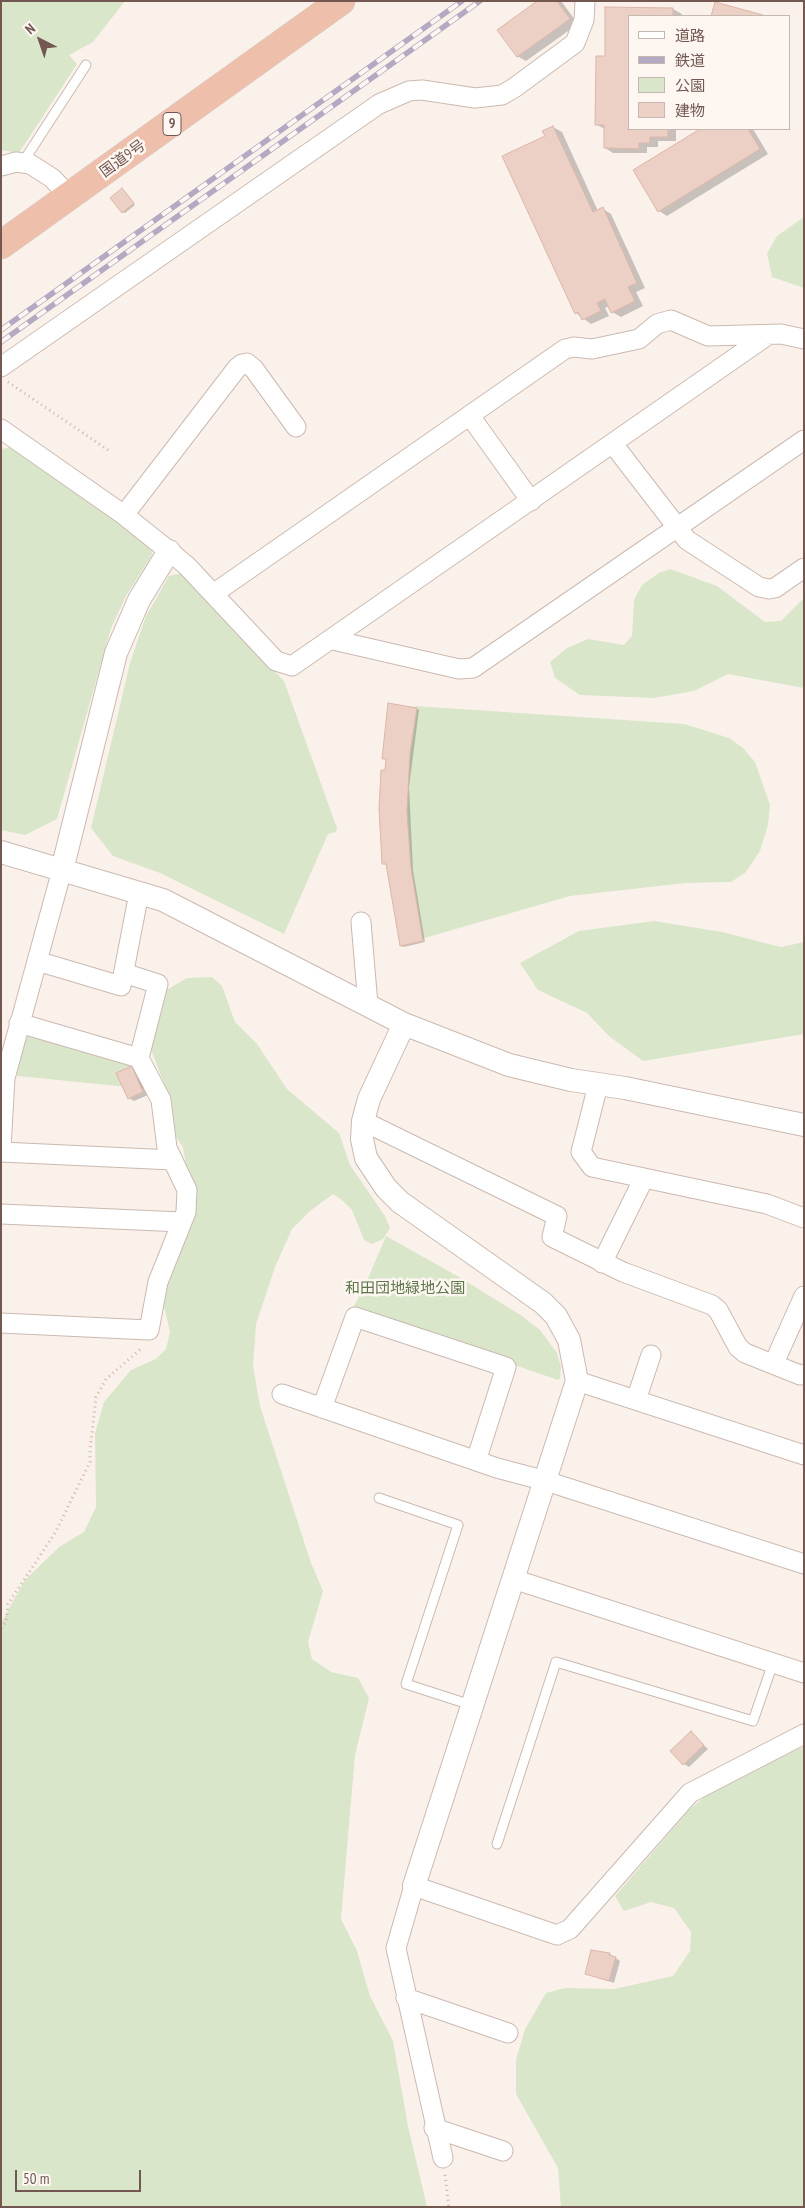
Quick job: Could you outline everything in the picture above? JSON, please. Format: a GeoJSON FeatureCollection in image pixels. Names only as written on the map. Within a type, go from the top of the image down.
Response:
{"type":"FeatureCollection","features":[{"type":"Feature","properties":{"kind":"highway","name":"国道9号"},"geometry":{"type":"LineString","coordinates":[[1,245],[341,1]]}},
{"type":"Feature","properties":{"kind":"street"},"geometry":{"type":"LineString","coordinates":[[1,367],[378,104],[409,91],[422,90],[475,98],[502,94],[514,88],[575,44],[584,20],[585,1]]}},
{"type":"Feature","properties":{"kind":"street"},"geometry":{"type":"LineString","coordinates":[[1,166],[23,162],[43,171],[70,197]]}},
{"type":"Feature","properties":{"kind":"street"},"geometry":{"type":"LineString","coordinates":[[213,594],[565,349],[574,346],[592,349],[639,339],[663,321],[671,320],[708,336],[781,334],[804,339]]}},
{"type":"Feature","properties":{"kind":"street"},"geometry":{"type":"LineString","coordinates":[[1,429],[124,515],[169,551],[281,664],[297,665],[768,335]]}},
{"type":"Feature","properties":{"kind":"street"},"geometry":{"type":"LineString","coordinates":[[124,515],[236,368],[242,364],[247,363],[254,369],[296,427]]}},
{"type":"Feature","properties":{"kind":"street"},"geometry":{"type":"LineString","coordinates":[[470,416],[531,501]]}},
{"type":"Feature","properties":{"kind":"street"},"geometry":{"type":"LineString","coordinates":[[333,640],[459,669],[473,668],[804,440]]}},
{"type":"Feature","properties":{"kind":"street"},"geometry":{"type":"LineString","coordinates":[[613,444],[687,540],[764,589],[775,588],[804,568]]}},
{"type":"Feature","properties":{"kind":"street"},"geometry":{"type":"LineString","coordinates":[[1,1148],[5,1078],[62,870],[116,653],[139,600],[169,551]]}},
{"type":"Feature","properties":{"kind":"street"},"geometry":{"type":"LineString","coordinates":[[1,852],[139,893],[180,908],[404,1024],[509,1065],[598,1085],[804,1125]]}},
{"type":"Feature","properties":{"kind":"street"},"geometry":{"type":"LineString","coordinates":[[37,961],[121,986],[139,893]]}},
{"type":"Feature","properties":{"kind":"street"},"geometry":{"type":"LineString","coordinates":[[361,922],[368,1005]]}},
{"type":"Feature","properties":{"kind":"street"},"geometry":{"type":"LineString","coordinates":[[1,1323],[149,1330],[158,1282],[186,1212],[187,1190],[168,1148],[161,1100],[139,1058],[158,984],[124,973]]}},
{"type":"Feature","properties":{"kind":"street"},"geometry":{"type":"LineString","coordinates":[[19,1023],[139,1058]]}},
{"type":"Feature","properties":{"kind":"street"},"geometry":{"type":"LineString","coordinates":[[404,1024],[368,1099],[363,1121],[362,1139],[366,1158],[386,1188],[420,1217],[543,1303],[563,1327],[569,1340],[577,1381],[546,1481],[471,1705],[396,1948],[442,2158]]}},
{"type":"Feature","properties":{"kind":"street"},"geometry":{"type":"LineString","coordinates":[[598,1085],[581,1152],[592,1167],[767,1204],[804,1218]]}},
{"type":"Feature","properties":{"kind":"street"},"geometry":{"type":"LineString","coordinates":[[363,1121],[558,1216],[552,1237],[602,1263],[712,1305],[718,1310],[738,1347],[745,1353],[800,1375],[804,1374]]}},
{"type":"Feature","properties":{"kind":"street"},"geometry":{"type":"LineString","coordinates":[[1,1152],[173,1160]]}},
{"type":"Feature","properties":{"kind":"street"},"geometry":{"type":"LineString","coordinates":[[602,1263],[644,1178]]}},
{"type":"Feature","properties":{"kind":"street"},"geometry":{"type":"LineString","coordinates":[[1,1214],[182,1222]]}},
{"type":"Feature","properties":{"kind":"street"},"geometry":{"type":"LineString","coordinates":[[774,1363],[804,1296]]}},
{"type":"Feature","properties":{"kind":"street"},"geometry":{"type":"LineString","coordinates":[[322,1408],[355,1317],[506,1367],[476,1461]]}},
{"type":"Feature","properties":{"kind":"street"},"geometry":{"type":"LineString","coordinates":[[636,1400],[651,1355]]}},
{"type":"Feature","properties":{"kind":"street"},"geometry":{"type":"LineString","coordinates":[[577,1381],[804,1455]]}},
{"type":"Feature","properties":{"kind":"street"},"geometry":{"type":"LineString","coordinates":[[282,1394],[476,1461],[546,1481],[804,1564]]}},
{"type":"Feature","properties":{"kind":"street"},"geometry":{"type":"LineString","coordinates":[[512,1578],[804,1674]]}},
{"type":"Feature","properties":{"kind":"street"},"geometry":{"type":"LineString","coordinates":[[414,1886],[558,1935],[570,1929],[690,1793],[804,1734]]}},
{"type":"Feature","properties":{"kind":"street"},"geometry":{"type":"LineString","coordinates":[[406,1998],[508,2033]]}},
{"type":"Feature","properties":{"kind":"street"},"geometry":{"type":"LineString","coordinates":[[434,2128],[503,2150]]}},
{"type":"Feature","properties":{"kind":"lane"},"geometry":{"type":"LineString","coordinates":[[23,162],[86,65]]}},
{"type":"Feature","properties":{"kind":"lane"},"geometry":{"type":"LineString","coordinates":[[379,1498],[458,1525],[406,1684],[471,1705]]}},
{"type":"Feature","properties":{"kind":"lane"},"geometry":{"type":"LineString","coordinates":[[497,1844],[556,1662],[754,1721],[773,1663]]}},
{"type":"Feature","properties":{"kind":"path"},"geometry":{"type":"LineString","coordinates":[[1,378],[111,452]]}},
{"type":"Feature","properties":{"kind":"path"},"geometry":{"type":"LineString","coordinates":[[1,1628],[6,1622],[8,1604],[55,1533],[90,1462],[96,1397],[106,1379],[146,1344],[150,1337],[149,1330]]}},
{"type":"Feature","properties":{"kind":"path"},"geometry":{"type":"LineString","coordinates":[[442,2158],[449,2207]]}},
{"type":"Feature","properties":{"kind":"green space"},"geometry":{"type":"Polygon","coordinates":[[[1,1],[125,1],[93,42],[69,55],[77,64],[19,153],[1,150],[1,1]]]}},
{"type":"Feature","properties":{"kind":"green space"},"geometry":{"type":"Polygon","coordinates":[[[804,217],[804,288],[772,277],[767,253],[777,236],[804,217]]]}},
{"type":"Feature","properties":{"kind":"green space"},"geometry":{"type":"Polygon","coordinates":[[[11,447],[151,542],[152,555],[126,596],[111,628],[57,819],[25,835],[1,830],[1,449],[11,447]]]}},
{"type":"Feature","properties":{"kind":"green space"},"geometry":{"type":"Polygon","coordinates":[[[670,569],[717,586],[765,622],[781,621],[804,598],[804,688],[728,674],[694,691],[654,698],[580,695],[555,678],[550,662],[567,648],[588,639],[624,645],[632,636],[634,600],[642,585],[659,573],[670,569]]]}},
{"type":"Feature","properties":{"kind":"green space"},"geometry":{"type":"Polygon","coordinates":[[[182,573],[284,681],[337,828],[336,832],[328,834],[284,934],[160,873],[113,856],[91,828],[130,663],[146,616],[169,576],[182,573]]]}},
{"type":"Feature","properties":{"kind":"green space"},"geometry":{"type":"Polygon","coordinates":[[[415,706],[684,724],[729,738],[743,748],[755,762],[770,805],[768,825],[760,851],[745,873],[731,882],[685,883],[570,896],[421,939],[413,899],[404,796],[415,706]]]}},
{"type":"Feature","properties":{"kind":"green space"},"geometry":{"type":"Polygon","coordinates":[[[654,921],[722,932],[781,947],[804,942],[804,1034],[643,1061],[610,1037],[587,1013],[538,990],[520,963],[579,931],[654,921]]]}},
{"type":"Feature","properties":{"kind":"green space"},"geometry":{"type":"Polygon","coordinates":[[[212,977],[222,986],[235,1022],[257,1044],[287,1089],[339,1133],[350,1165],[385,1216],[390,1228],[383,1239],[372,1244],[364,1240],[352,1210],[333,1194],[310,1211],[292,1229],[275,1267],[256,1324],[253,1366],[260,1406],[311,1563],[323,1591],[308,1642],[312,1659],[331,1672],[358,1678],[369,1698],[355,1755],[341,1919],[357,1951],[370,1996],[393,2041],[408,2126],[427,2207],[1,2207],[1,1623],[25,1580],[59,1547],[84,1532],[96,1507],[95,1433],[104,1402],[131,1370],[156,1359],[166,1349],[170,1332],[163,1302],[177,1253],[188,1232],[192,1205],[183,1147],[174,1134],[168,1116],[165,1086],[150,1047],[165,991],[187,978],[212,977]]]}},
{"type":"Feature","properties":{"kind":"green space"},"geometry":{"type":"Polygon","coordinates":[[[29,1035],[135,1064],[147,1089],[18,1076],[15,1074],[24,1038],[29,1035]]]}},
{"type":"Feature","properties":{"kind":"green space","name":"和田団地緑地公園"},"geometry":{"type":"Polygon","coordinates":[[[386,1236],[459,1277],[522,1316],[540,1330],[557,1353],[561,1367],[560,1378],[558,1380],[352,1309],[363,1290],[386,1236]]]}},
{"type":"Feature","properties":{"kind":"green space"},"geometry":{"type":"Polygon","coordinates":[[[804,1747],[804,2207],[561,2207],[558,2168],[516,2094],[516,2060],[525,2029],[546,1993],[565,1988],[614,1989],[673,1976],[690,1951],[691,1932],[674,1908],[651,1902],[624,1911],[615,1896],[690,1809],[708,1794],[775,1756],[804,1747]]]}},
{"type":"Feature","properties":{"kind":"building"},"geometry":{"type":"Polygon","coordinates":[[[537,1],[557,1],[570,19],[517,57],[497,30],[537,1]]]}},
{"type":"Feature","properties":{"kind":"building"},"geometry":{"type":"Polygon","coordinates":[[[715,2],[763,15],[711,15],[715,2]]]}},
{"type":"Feature","properties":{"kind":"building"},"geometry":{"type":"Polygon","coordinates":[[[605,7],[673,8],[673,15],[628,15],[628,130],[668,130],[668,137],[650,137],[650,143],[639,143],[639,149],[604,148],[604,125],[595,125],[596,56],[605,56],[605,7]]]}},
{"type":"Feature","properties":{"kind":"building"},"geometry":{"type":"Polygon","coordinates":[[[553,126],[593,212],[603,207],[637,283],[628,287],[635,301],[611,313],[605,299],[597,303],[601,311],[582,320],[578,312],[575,314],[502,156],[545,136],[542,131],[553,126]]]}},
{"type":"Feature","properties":{"kind":"building"},"geometry":{"type":"Polygon","coordinates":[[[698,130],[749,130],[760,149],[658,212],[633,170],[698,130]]]}},
{"type":"Feature","properties":{"kind":"building"},"geometry":{"type":"Polygon","coordinates":[[[122,188],[134,203],[122,213],[110,198],[122,188]]]}},
{"type":"Feature","properties":{"kind":"building"},"geometry":{"type":"Polygon","coordinates":[[[388,703],[417,708],[410,754],[407,811],[411,868],[423,941],[400,946],[386,864],[382,864],[379,809],[381,770],[385,770],[386,759],[382,759],[388,703]]]}},
{"type":"Feature","properties":{"kind":"building"},"geometry":{"type":"Polygon","coordinates":[[[132,1066],[143,1092],[128,1099],[116,1073],[132,1066]]]}},
{"type":"Feature","properties":{"kind":"building"},"geometry":{"type":"Polygon","coordinates":[[[691,1731],[704,1745],[683,1765],[670,1751],[691,1731]]]}},
{"type":"Feature","properties":{"kind":"building"},"geometry":{"type":"Polygon","coordinates":[[[591,1950],[610,1953],[609,1955],[616,1957],[609,1981],[585,1974],[591,1950]]]}},
{"type":"Feature","properties":{"kind":"railway"},"geometry":{"type":"LineString","coordinates":[[1,330],[462,1]]}},
{"type":"Feature","properties":{"kind":"railway"},"geometry":{"type":"LineString","coordinates":[[1,342],[480,1]]}}]}
